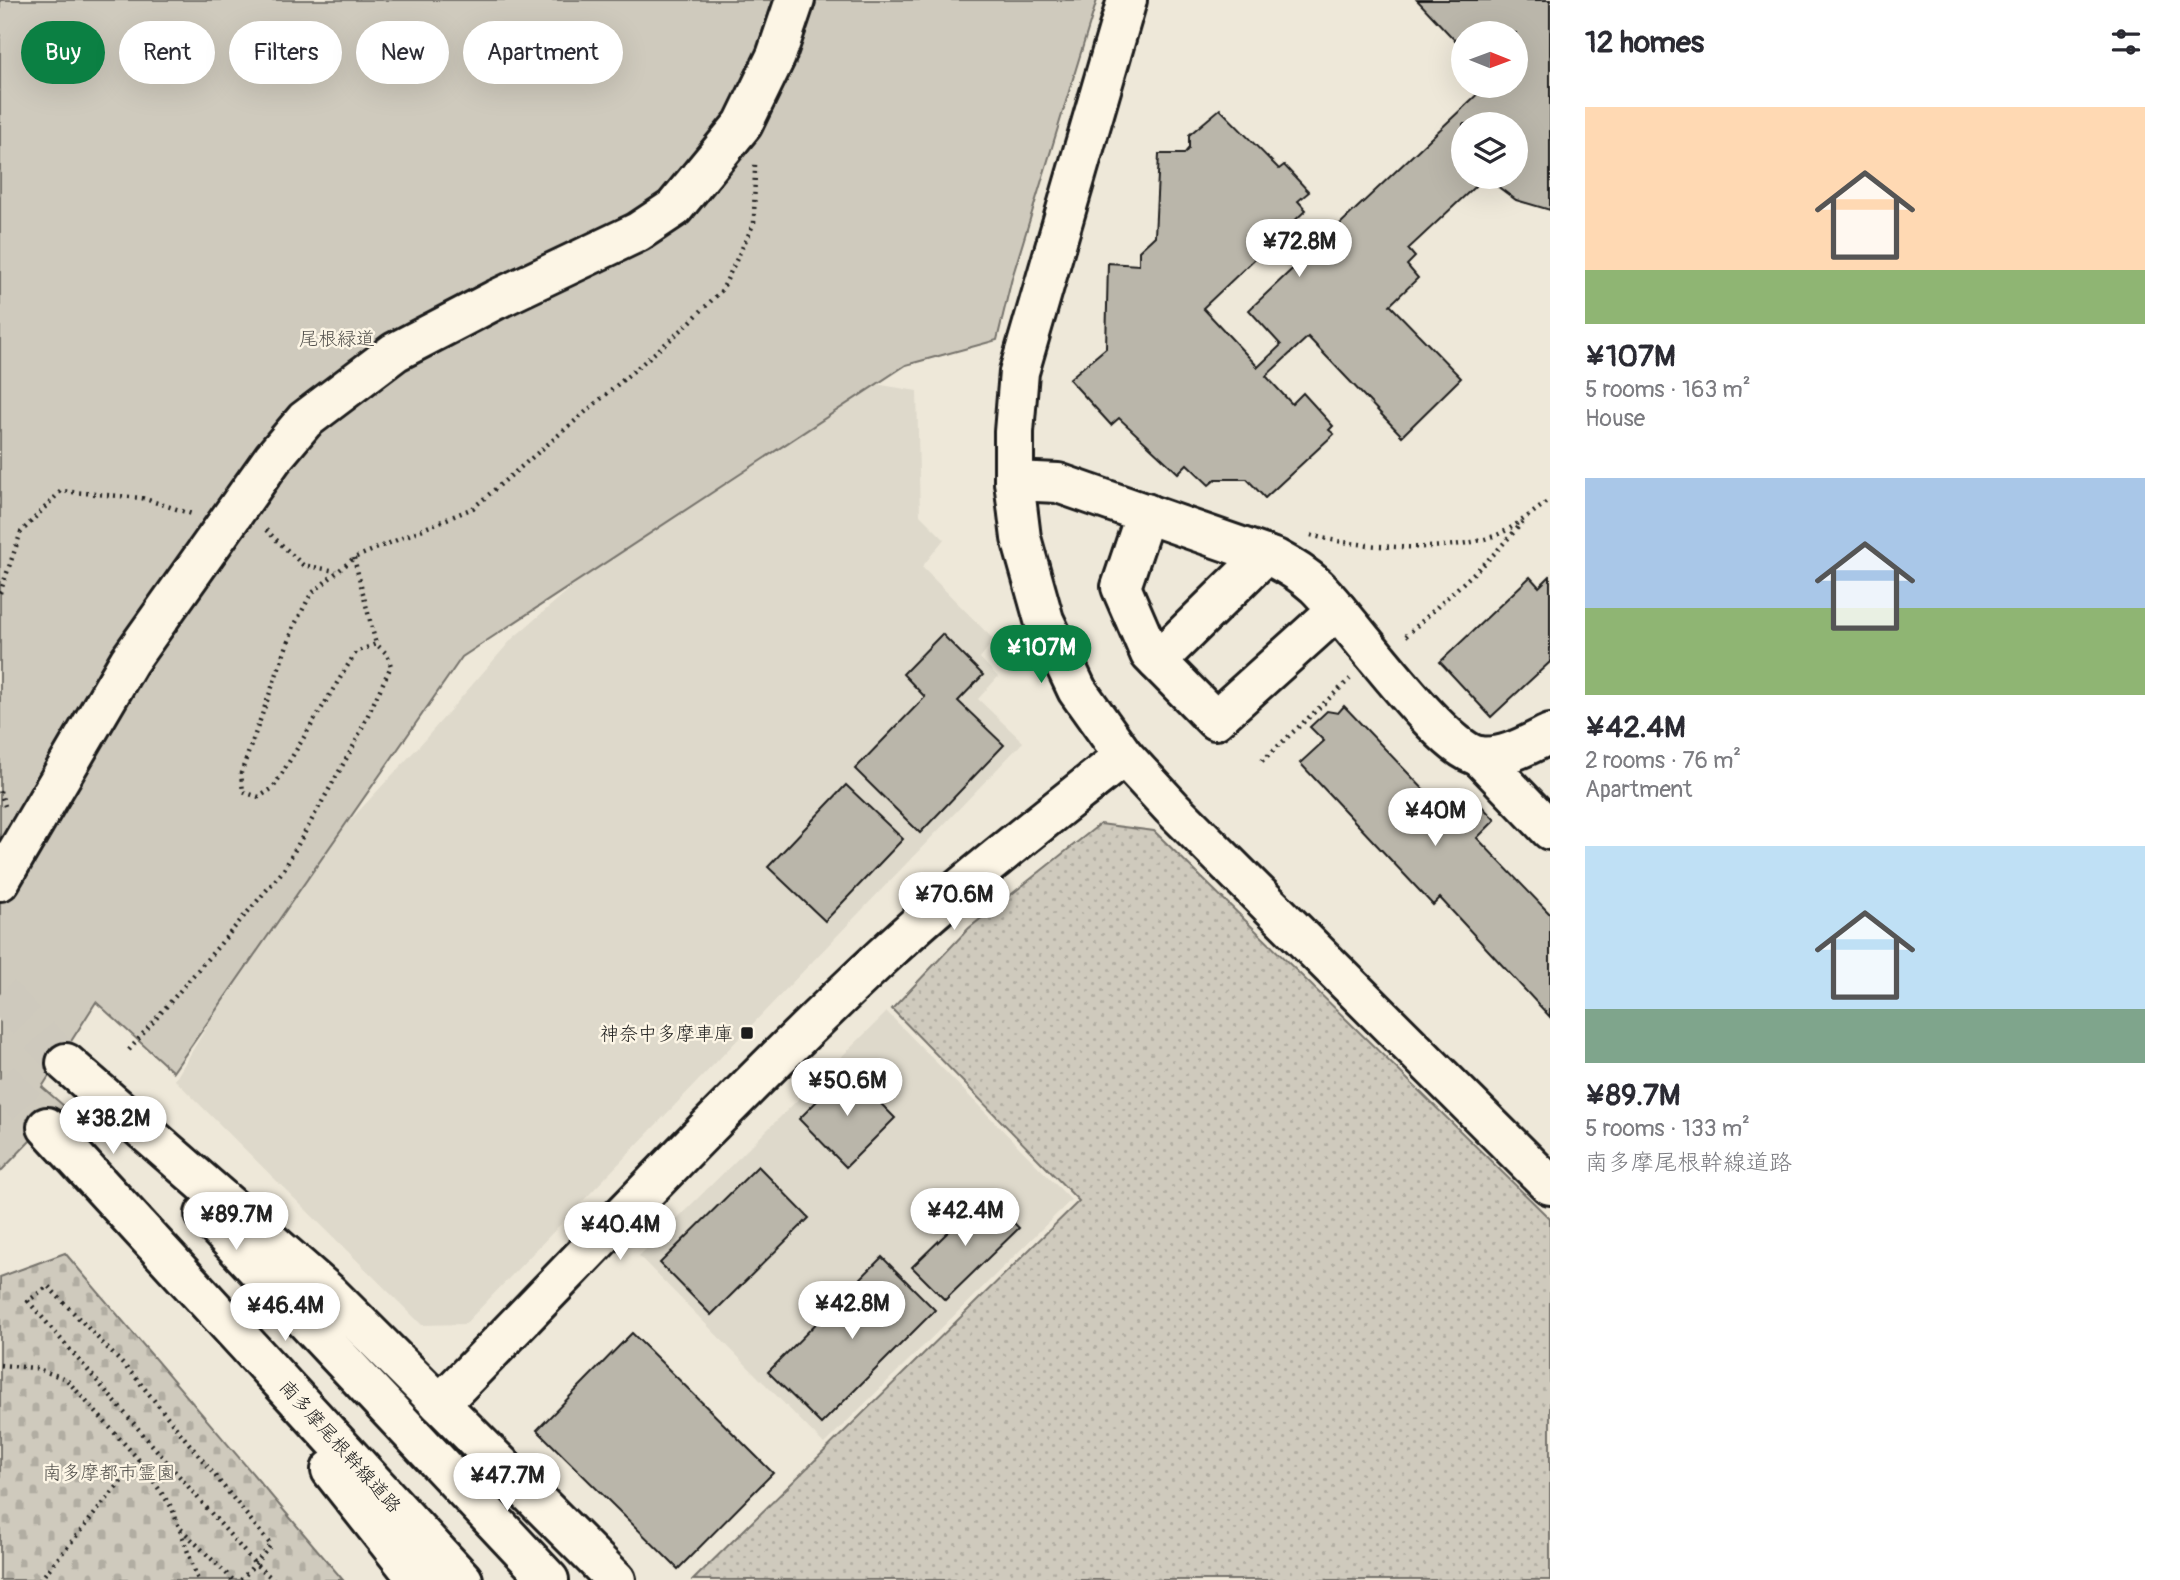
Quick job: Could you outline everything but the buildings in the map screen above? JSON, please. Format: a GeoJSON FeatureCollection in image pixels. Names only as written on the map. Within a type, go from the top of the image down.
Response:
{"type":"FeatureCollection","features":[{"type":"Feature","properties":{"kind":"street"},"geometry":{"type":"LineString","coordinates":[[0,881],[129,661],[233,515],[305,420],[396,352],[495,300],[638,232],[674,208],[744,124],[776,56],[795,0]]}},
{"type":"Feature","properties":{"kind":"street"},"geometry":{"type":"LineString","coordinates":[[1127,0],[1025,345],[1016,401],[1014,481],[1021,538],[1044,620],[1077,690],[1124,756],[1226,864],[1550,1185]]}},
{"type":"Feature","properties":{"kind":"street"},"geometry":{"type":"LineString","coordinates":[[1014,481],[1058,483],[1265,555],[1297,570],[1337,610],[1367,667],[1469,753],[1495,756],[1519,749],[1550,734]]}},
{"type":"Feature","properties":{"kind":"street"},"geometry":{"type":"LineString","coordinates":[[1146,513],[1121,587],[1150,654],[1215,720],[1337,610]]}},
{"type":"Feature","properties":{"kind":"street"},"geometry":{"type":"LineString","coordinates":[[1157,662],[1265,555]]}},
{"type":"Feature","properties":{"kind":"street"},"geometry":{"type":"LineString","coordinates":[[440,1404],[882,956],[937,907],[1124,756]]}},
{"type":"Feature","properties":{"kind":"street"},"geometry":{"type":"LineString","coordinates":[[1479,756],[1550,830]]}},
{"type":"Feature","properties":{"kind":"street"},"geometry":{"type":"LineString","coordinates":[[549,1580],[66,1063],[328,1292],[616,1580]]}},
{"type":"Feature","properties":{"kind":"street","name":"南多摩尾根幹線道路"},"geometry":{"type":"LineString","coordinates":[[47,1127],[463,1580]]}},
{"type":"Feature","properties":{"kind":"street"},"geometry":{"type":"LineString","coordinates":[[136,1224],[418,1580]]}},
{"type":"Feature","properties":{"kind":"path"},"geometry":{"type":"LineString","coordinates":[[376,644],[356,652],[273,788],[259,797],[243,792],[241,774],[293,626],[311,594],[354,558],[473,508],[685,327],[722,290],[754,223],[756,169],[744,124]]}},
{"type":"Feature","properties":{"kind":"path"},"geometry":{"type":"LineString","coordinates":[[0,593],[21,532],[61,491],[142,498],[233,515],[303,565],[336,571]]}},
{"type":"Feature","properties":{"kind":"path"},"geometry":{"type":"LineString","coordinates":[[1298,532],[1335,542],[1407,547],[1455,544],[1503,532],[1550,500]]}},
{"type":"Feature","properties":{"kind":"path"},"geometry":{"type":"LineString","coordinates":[[1262,761],[1492,556],[1530,514]]}},
{"type":"Feature","properties":{"kind":"path"},"geometry":{"type":"LineString","coordinates":[[129,1050],[283,872],[354,745],[391,666],[387,654],[376,644],[354,558]]}},
{"type":"Feature","properties":{"kind":"path"},"geometry":{"type":"LineString","coordinates":[[242,1580],[255,1564],[271,1545],[136,1378],[48,1286],[28,1301],[255,1564],[274,1580]]}},
{"type":"Feature","properties":{"kind":"path"},"geometry":{"type":"LineString","coordinates":[[0,1365],[35,1368],[66,1379],[139,1460],[172,1508],[198,1580]]}},
{"type":"Feature","properties":{"kind":"path"},"geometry":{"type":"LineString","coordinates":[[40,1580],[139,1460]]}},
{"type":"Feature","properties":{"kind":"path"},"geometry":{"type":"LineString","coordinates":[[178,1526],[233,1580]]}},
{"type":"Feature","properties":{"kind":"shaded area"},"geometry":{"type":"Polygon","coordinates":[[[864,382],[917,391],[920,515],[944,539],[922,567],[994,640],[980,658],[998,677],[978,699],[1023,742],[465,1324],[422,1325],[175,1080],[293,882],[420,745],[512,639],[616,549],[864,382]]]}},
{"type":"Feature","properties":{"kind":"shaded area"},"geometry":{"type":"Polygon","coordinates":[[[887,1012],[1071,1200],[824,1444],[639,1256],[887,1012]]]}},
{"type":"Feature","properties":{"kind":"green space","name":"尾根緑道"},"geometry":{"type":"Polygon","coordinates":[[[0,0],[1097,0],[1012,278],[997,340],[906,365],[462,657],[173,1072],[96,1002],[42,1087],[64,1106],[0,1172],[0,0]]]}},
{"type":"Feature","properties":{"kind":"green space"},"geometry":{"type":"Polygon","coordinates":[[[1100,824],[1154,831],[1550,1219],[1550,1580],[693,1580],[1079,1201],[892,1009],[969,928],[1100,824]]]}},
{"type":"Feature","properties":{"kind":"green space","name":"南多摩都市霊園"},"geometry":{"type":"Polygon","coordinates":[[[65,1253],[343,1580],[0,1580],[0,1277],[65,1253]]]}},
{"type":"Feature","properties":{"kind":"tunnel"},"geometry":{"type":"LineString","coordinates":[[0,994],[66,1063]]}},
{"type":"Feature","properties":{"kind":"tunnel"},"geometry":{"type":"LineString","coordinates":[[0,1079],[47,1127]]}},
{"type":"Feature","properties":{"kind":"place","name":"神奈中多摩車庫"},"geometry":{"type":"Point","coordinates":[747,1033]}}]}
